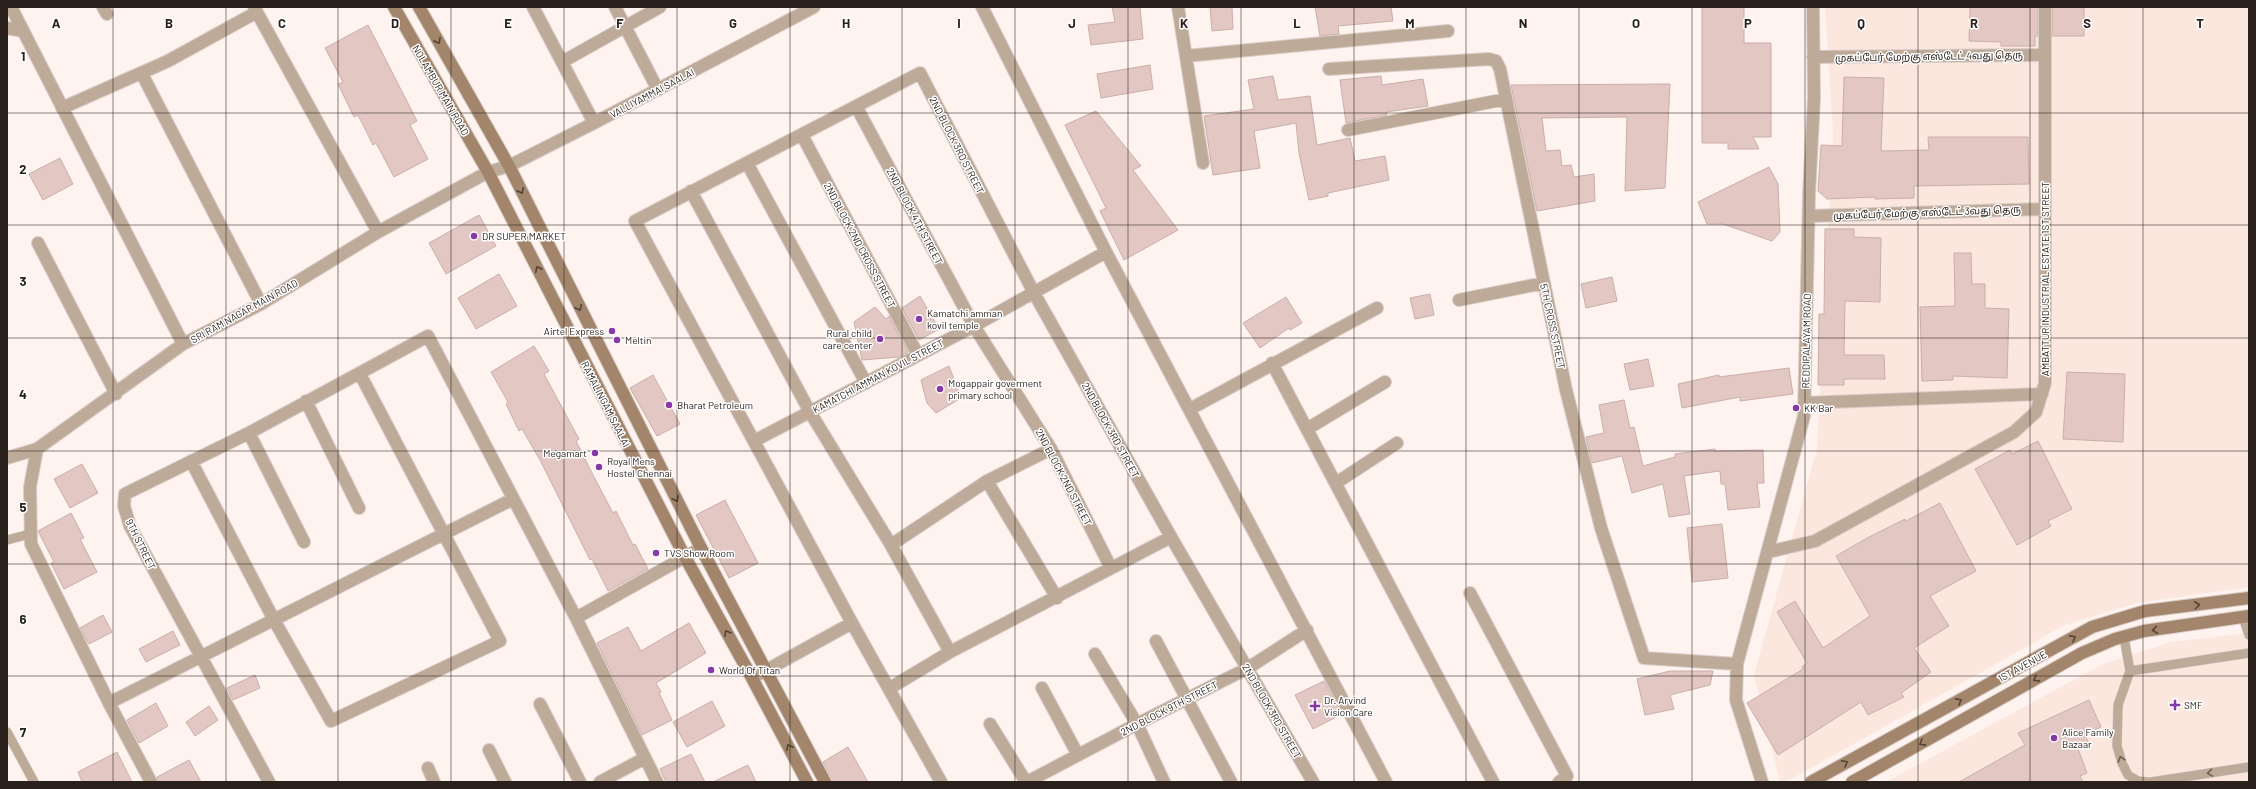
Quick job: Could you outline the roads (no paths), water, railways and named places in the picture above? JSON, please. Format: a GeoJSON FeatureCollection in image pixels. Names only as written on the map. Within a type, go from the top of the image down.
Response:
{"type":"FeatureCollection","features":[{"type":"Feature","properties":{"kind":"main road","name":"NOLAMBUR MAIN ROAD"},"geometry":{"type":"LineString","coordinates":[[394,7],[488,172]]}},
{"type":"Feature","properties":{"kind":"main road"},"geometry":{"type":"LineString","coordinates":[[418,7],[509,166],[701,548],[825,782]]}},
{"type":"Feature","properties":{"kind":"main road","name":"RAMALINGAM SAALAI"},"geometry":{"type":"LineString","coordinates":[[488,172],[685,557],[752,678],[806,782]]}},
{"type":"Feature","properties":{"kind":"main road"},"geometry":{"type":"LineString","coordinates":[[622,435],[638,425]]}},
{"type":"Feature","properties":{"kind":"main road","name":"1ST AVENUE"},"geometry":{"type":"LineString","coordinates":[[1811,782],[2092,628],[2145,611],[2249,598]]}},
{"type":"Feature","properties":{"kind":"main road","name":"1ST AVENUE"},"geometry":{"type":"LineString","coordinates":[[1852,782],[2082,653],[2144,631],[2246,617]]}},
{"type":"Feature","properties":{"kind":"street"},"geometry":{"type":"LineString","coordinates":[[11,7],[183,344]]}},
{"type":"Feature","properties":{"kind":"street"},"geometry":{"type":"LineString","coordinates":[[533,7],[594,123]]}},
{"type":"Feature","properties":{"kind":"street"},"geometry":{"type":"LineString","coordinates":[[615,7],[658,90]]}},
{"type":"Feature","properties":{"kind":"street"},"geometry":{"type":"LineString","coordinates":[[562,62],[660,7]]}},
{"type":"Feature","properties":{"kind":"street","name":"VALLIYAMMAI SAALAI"},"geometry":{"type":"LineString","coordinates":[[488,172],[509,166],[594,123],[814,7]]}},
{"type":"Feature","properties":{"kind":"street"},"geometry":{"type":"LineString","coordinates":[[982,7],[1106,252],[1386,782]]}},
{"type":"Feature","properties":{"kind":"street"},"geometry":{"type":"LineString","coordinates":[[1178,7],[1203,163]]}},
{"type":"Feature","properties":{"kind":"street","name":"REDDIPALAYAM ROAD"},"geometry":{"type":"LineString","coordinates":[[1762,782],[1736,700],[1737,664],[1804,416],[1809,216],[1814,98],[1813,7]]}},
{"type":"Feature","properties":{"kind":"street","name":"AMBATTUR INDUSTRIAL ESTATE 1ST STREET"},"geometry":{"type":"LineString","coordinates":[[1768,552],[1815,541],[2014,432],[2036,412],[2045,383],[2045,7]]}},
{"type":"Feature","properties":{"kind":"street"},"geometry":{"type":"LineString","coordinates":[[62,108],[142,74],[255,10],[378,232]]}},
{"type":"Feature","properties":{"kind":"street"},"geometry":{"type":"LineString","coordinates":[[7,28],[23,31]]}},
{"type":"Feature","properties":{"kind":"street"},"geometry":{"type":"LineString","coordinates":[[1186,56],[1448,31]]}},
{"type":"Feature","properties":{"kind":"street","name":"முகப்பேர் மேற்கு எஸ்டேட் 4வது தெரு"},"geometry":{"type":"LineString","coordinates":[[1813,57],[2045,55]]}},
{"type":"Feature","properties":{"kind":"street","name":"5TH CROSS STREET"},"geometry":{"type":"LineString","coordinates":[[1329,69],[1489,59],[1496,61],[1500,68],[1566,390],[1601,528],[1644,658],[1737,664]]}},
{"type":"Feature","properties":{"kind":"street","name":"2ND BLOCK 3RD STREET"},"geometry":{"type":"LineString","coordinates":[[856,106],[920,73],[1034,292],[1171,537],[1313,782]]}},
{"type":"Feature","properties":{"kind":"street"},"geometry":{"type":"LineString","coordinates":[[142,74],[261,304]]}},
{"type":"Feature","properties":{"kind":"street"},"geometry":{"type":"LineString","coordinates":[[1348,130],[1506,99]]}},
{"type":"Feature","properties":{"kind":"street"},"geometry":{"type":"LineString","coordinates":[[856,106],[635,221],[852,623],[890,688],[941,782]]}},
{"type":"Feature","properties":{"kind":"street","name":"2ND BLOCK 4TH STREET"},"geometry":{"type":"LineString","coordinates":[[856,106],[974,326]]}},
{"type":"Feature","properties":{"kind":"street","name":"2ND BLOCK 2ND CROSS STREET"},"geometry":{"type":"LineString","coordinates":[[802,135],[918,355]]}},
{"type":"Feature","properties":{"kind":"street"},"geometry":{"type":"LineString","coordinates":[[747,163],[866,383]]}},
{"type":"Feature","properties":{"kind":"street","name":"SRI RAM NAGAR MAIN ROAD"},"geometry":{"type":"LineString","coordinates":[[7,458],[36,449],[116,394],[183,344],[261,304],[378,232],[488,172]]}},
{"type":"Feature","properties":{"kind":"street"},"geometry":{"type":"LineString","coordinates":[[692,191],[810,412],[892,545],[950,652]]}},
{"type":"Feature","properties":{"kind":"street","name":"முகப்பேர் மேற்கு எஸ்டேட் 3வது தெரு"},"geometry":{"type":"LineString","coordinates":[[1809,216],[2045,208]]}},
{"type":"Feature","properties":{"kind":"street"},"geometry":{"type":"LineString","coordinates":[[38,243],[116,394]]}},
{"type":"Feature","properties":{"kind":"street","name":"KAMATCHI AMMAN KOVIL STREET"},"geometry":{"type":"LineString","coordinates":[[754,441],[974,326],[1106,252]]}},
{"type":"Feature","properties":{"kind":"street"},"geometry":{"type":"LineString","coordinates":[[1459,300],[1544,283]]}},
{"type":"Feature","properties":{"kind":"street"},"geometry":{"type":"LineString","coordinates":[[1190,409],[1272,363],[1377,308]]}},
{"type":"Feature","properties":{"kind":"street","name":"2ND BLOCK 2ND STREET"},"geometry":{"type":"LineString","coordinates":[[974,326],[1051,448],[1111,568]]}},
{"type":"Feature","properties":{"kind":"street"},"geometry":{"type":"LineString","coordinates":[[360,374],[500,641],[331,721],[274,620],[191,461],[249,433],[428,336],[512,499],[576,618],[657,782]]}},
{"type":"Feature","properties":{"kind":"street"},"geometry":{"type":"LineString","coordinates":[[1272,363],[1493,782]]}},
{"type":"Feature","properties":{"kind":"street"},"geometry":{"type":"LineString","coordinates":[[1307,429],[1385,382]]}},
{"type":"Feature","properties":{"kind":"street"},"geometry":{"type":"LineString","coordinates":[[1804,403],[2042,394]]}},
{"type":"Feature","properties":{"kind":"street"},"geometry":{"type":"LineString","coordinates":[[306,401],[359,508]]}},
{"type":"Feature","properties":{"kind":"street"},"geometry":{"type":"LineString","coordinates":[[249,433],[304,542]]}},
{"type":"Feature","properties":{"kind":"street"},"geometry":{"type":"LineString","coordinates":[[1336,483],[1397,443]]}},
{"type":"Feature","properties":{"kind":"street"},"geometry":{"type":"LineString","coordinates":[[892,545],[988,481],[1051,448]]}},
{"type":"Feature","properties":{"kind":"street"},"geometry":{"type":"LineString","coordinates":[[36,449],[30,487],[31,544],[109,703],[151,782]]}},
{"type":"Feature","properties":{"kind":"street","name":"9TH STREET"},"geometry":{"type":"LineString","coordinates":[[191,461],[125,494],[124,506],[130,526],[202,656]]}},
{"type":"Feature","properties":{"kind":"street"},"geometry":{"type":"LineString","coordinates":[[988,481],[1056,598]]}},
{"type":"Feature","properties":{"kind":"street"},"geometry":{"type":"LineString","coordinates":[[109,703],[512,499]]}},
{"type":"Feature","properties":{"kind":"street"},"geometry":{"type":"LineString","coordinates":[[890,688],[950,652],[1171,537]]}},
{"type":"Feature","properties":{"kind":"street"},"geometry":{"type":"LineString","coordinates":[[576,618],[701,548]]}},
{"type":"Feature","properties":{"kind":"street"},"geometry":{"type":"LineString","coordinates":[[1470,593],[1567,776],[1559,782]]}},
{"type":"Feature","properties":{"kind":"street"},"geometry":{"type":"LineString","coordinates":[[752,678],[852,623]]}},
{"type":"Feature","properties":{"kind":"street","name":"2ND BLOCK 9TH STREET"},"geometry":{"type":"LineString","coordinates":[[1027,782],[1187,698],[1248,668],[1307,630]]}},
{"type":"Feature","properties":{"kind":"street"},"geometry":{"type":"LineString","coordinates":[[1156,641],[1231,782]]}},
{"type":"Feature","properties":{"kind":"street"},"geometry":{"type":"LineString","coordinates":[[1095,654],[1137,724],[1164,782]]}},
{"type":"Feature","properties":{"kind":"street"},"geometry":{"type":"LineString","coordinates":[[202,656],[269,782]]}},
{"type":"Feature","properties":{"kind":"street"},"geometry":{"type":"LineString","coordinates":[[1042,688],[1078,755]]}},
{"type":"Feature","properties":{"kind":"street"},"geometry":{"type":"LineString","coordinates":[[540,704],[580,782]]}},
{"type":"Feature","properties":{"kind":"street"},"geometry":{"type":"LineString","coordinates":[[990,724],[1027,782]]}},
{"type":"Feature","properties":{"kind":"street"},"geometry":{"type":"LineString","coordinates":[[489,750],[505,782]]}},
{"type":"Feature","properties":{"kind":"street"},"geometry":{"type":"LineString","coordinates":[[600,782],[645,758]]}},
{"type":"Feature","properties":{"kind":"street"},"geometry":{"type":"LineString","coordinates":[[428,768],[434,782]]}},
{"type":"Feature","properties":{"kind":"lane"},"geometry":{"type":"LineString","coordinates":[[7,540],[30,534]]}},
{"type":"Feature","properties":{"kind":"lane"},"geometry":{"type":"LineString","coordinates":[[2246,617],[2249,635]]}},
{"type":"Feature","properties":{"kind":"lane"},"geometry":{"type":"LineString","coordinates":[[2124,637],[2130,671],[2118,705],[2117,746],[2122,763],[2128,775],[2138,780],[2149,782],[2249,766]]}},
{"type":"Feature","properties":{"kind":"lane"},"geometry":{"type":"LineString","coordinates":[[2130,671],[2249,653]]}},
{"type":"Feature","properties":{"kind":"lane"},"geometry":{"type":"LineString","coordinates":[[7,732],[34,782]]}},
{"type":"Feature","properties":{"kind":"place","name":"DR SUPER MARKET"},"geometry":{"type":"Point","coordinates":[474,236]}},
{"type":"Feature","properties":{"kind":"place","name":"Kamatchi amman kovil temple"},"geometry":{"type":"Point","coordinates":[919,319]}},
{"type":"Feature","properties":{"kind":"place","name":"Airtel Express"},"geometry":{"type":"Point","coordinates":[612,331]}},
{"type":"Feature","properties":{"kind":"place","name":"Rural child care center"},"geometry":{"type":"Point","coordinates":[880,339]}},
{"type":"Feature","properties":{"kind":"place","name":"Meltin"},"geometry":{"type":"Point","coordinates":[617,340]}},
{"type":"Feature","properties":{"kind":"place","name":"Mogappair goverment primary school"},"geometry":{"type":"Point","coordinates":[940,389]}},
{"type":"Feature","properties":{"kind":"place","name":"Bharat Petroleum"},"geometry":{"type":"Point","coordinates":[669,405]}},
{"type":"Feature","properties":{"kind":"place","name":"KK Bar"},"geometry":{"type":"Point","coordinates":[1796,408]}},
{"type":"Feature","properties":{"kind":"place","name":"Megamart"},"geometry":{"type":"Point","coordinates":[595,453]}},
{"type":"Feature","properties":{"kind":"place","name":"Royal Mens Hostel Chennai"},"geometry":{"type":"Point","coordinates":[599,467]}},
{"type":"Feature","properties":{"kind":"place","name":"TVS Show Room"},"geometry":{"type":"Point","coordinates":[656,553]}},
{"type":"Feature","properties":{"kind":"place","name":"World Of Titan"},"geometry":{"type":"Point","coordinates":[711,670]}},
{"type":"Feature","properties":{"kind":"place","name":"SMF"},"geometry":{"type":"Point","coordinates":[2175,705]}},
{"type":"Feature","properties":{"kind":"place","name":"Dr. Arvind Vision Care"},"geometry":{"type":"Point","coordinates":[1315,706]}},
{"type":"Feature","properties":{"kind":"place","name":"Alice Family Bazaar"},"geometry":{"type":"Point","coordinates":[2054,738]}}]}
